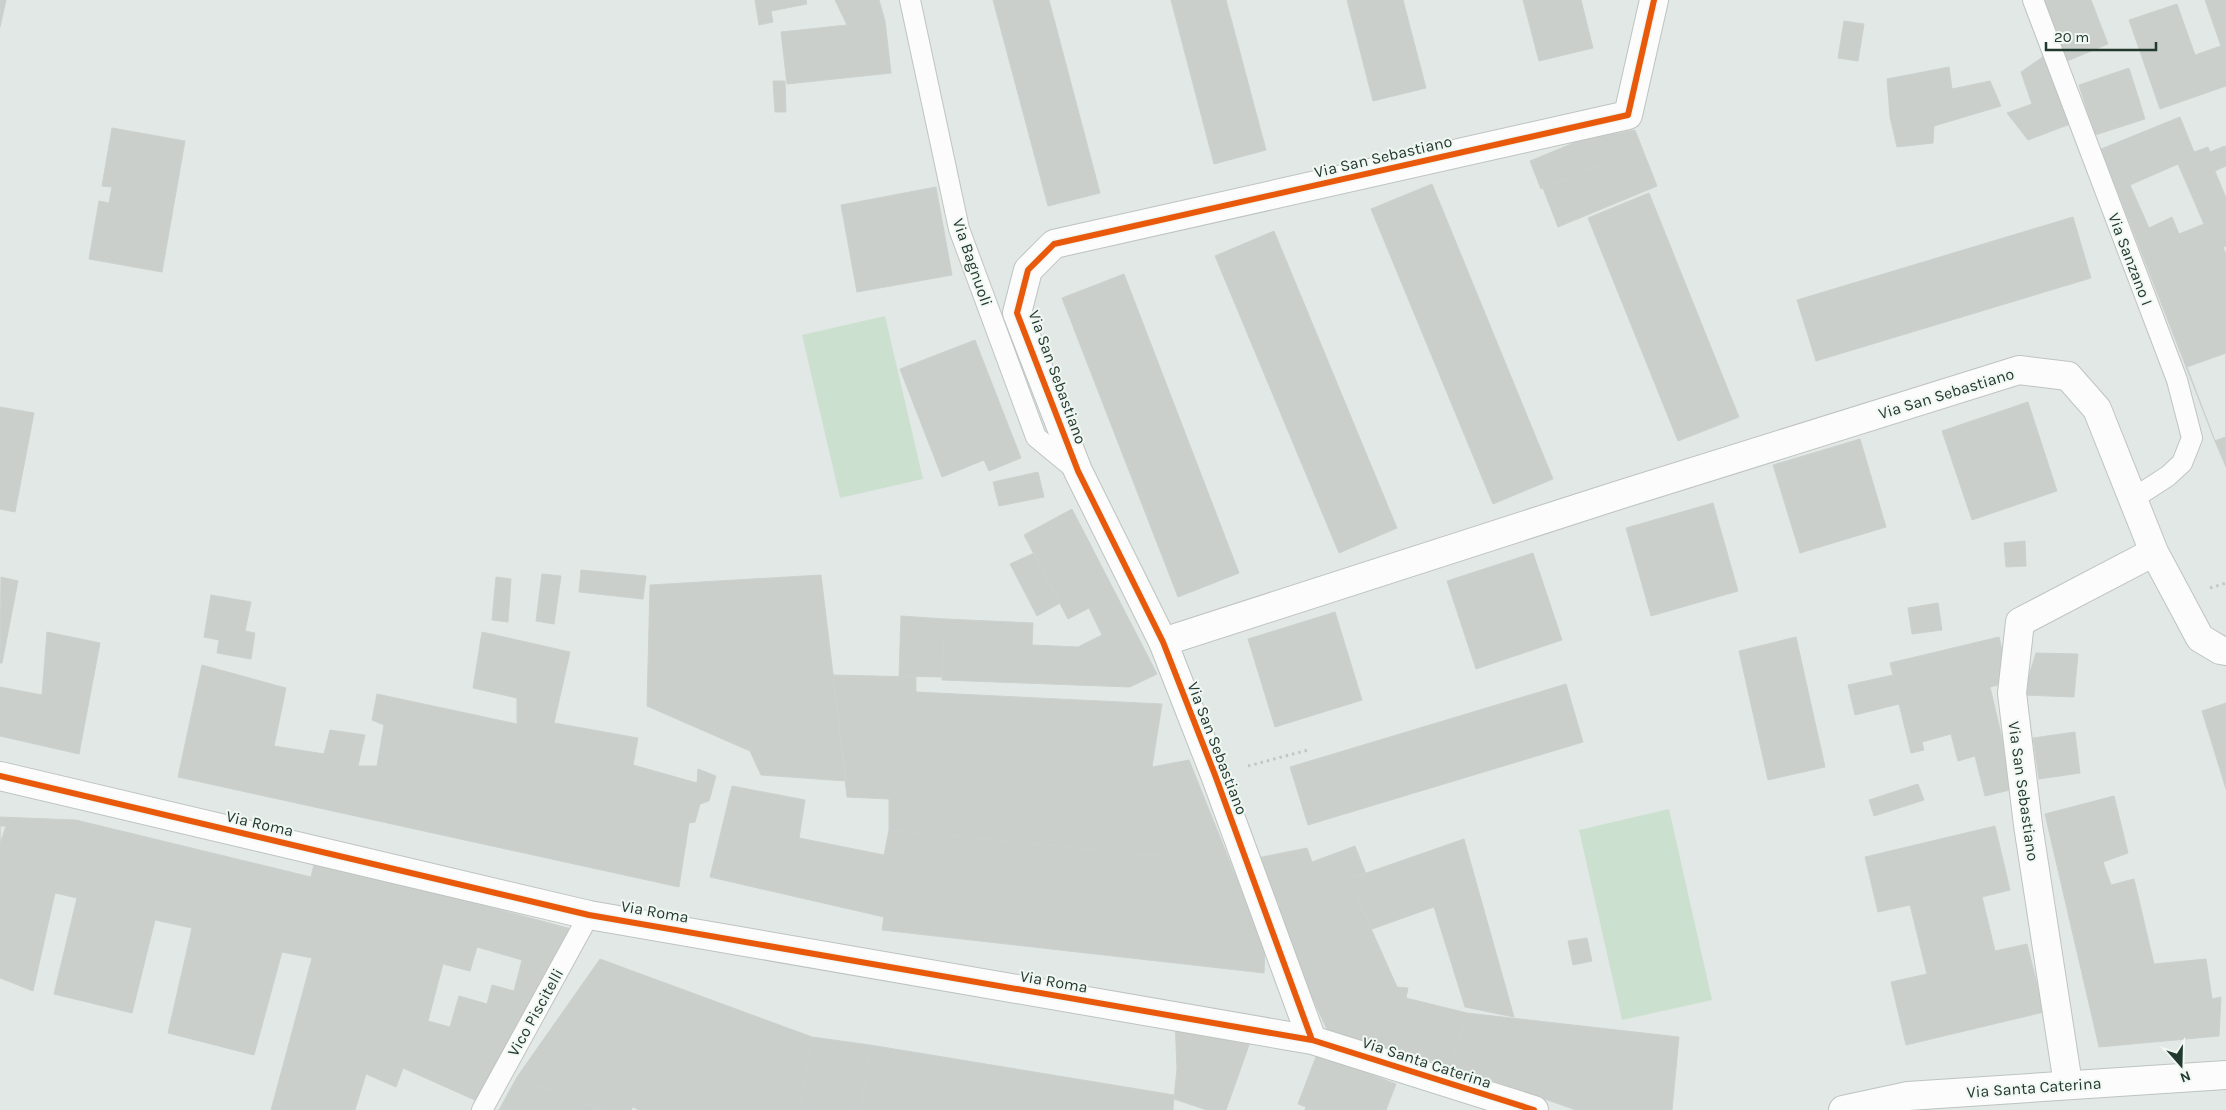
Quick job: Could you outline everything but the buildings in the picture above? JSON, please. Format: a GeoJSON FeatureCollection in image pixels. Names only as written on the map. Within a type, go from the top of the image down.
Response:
{"type":"FeatureCollection","features":[{"type":"Feature","properties":{"kind":"street","name":"Via San Sebastiano"},"geometry":{"type":"LineString","coordinates":[[1312,1040],[1215,774],[1163,642],[1078,471],[1018,313],[1028,270],[1054,244],[1628,115],[1654,0]]}},
{"type":"Feature","properties":{"kind":"street","name":"Via San Sebastiano"},"geometry":{"type":"LineString","coordinates":[[1163,642],[1628,492],[2019,370],[2068,376],[2097,409],[2154,552],[2020,622],[2012,693],[2028,825],[2068,1084]]}},
{"type":"Feature","properties":{"kind":"street"},"geometry":{"type":"LineString","coordinates":[[2154,552],[2200,638],[2220,650],[2226,651]]}},
{"type":"Feature","properties":{"kind":"street","name":"Via Roma"},"geometry":{"type":"LineString","coordinates":[[0,776],[589,915],[1312,1040]]}},
{"type":"Feature","properties":{"kind":"street","name":"Via Santa Caterina"},"geometry":{"type":"LineString","coordinates":[[1312,1040],[1534,1110]]}},
{"type":"Feature","properties":{"kind":"street","name":"Via Santa Caterina"},"geometry":{"type":"LineString","coordinates":[[1842,1110],[1908,1096],[2226,1075]]}},
{"type":"Feature","properties":{"kind":"lane","name":"Via Bagnuoli"},"geometry":{"type":"LineString","coordinates":[[910,0],[959,229],[1036,437],[1078,471]]}},
{"type":"Feature","properties":{"kind":"lane","name":"Via Sanzano I"},"geometry":{"type":"LineString","coordinates":[[2033,0],[2177,380],[2192,438],[2182,463],[2168,476],[2134,498]]}},
{"type":"Feature","properties":{"kind":"lane","name":"Vico Piscitelli"},"geometry":{"type":"LineString","coordinates":[[482,1110],[589,915]]}},
{"type":"Feature","properties":{"kind":"green space"},"geometry":{"type":"Polygon","coordinates":[[[885,316],[923,479],[840,498],[802,335],[885,316]]]}},
{"type":"Feature","properties":{"kind":"green space"},"geometry":{"type":"Polygon","coordinates":[[[1669,809],[1712,1000],[1622,1020],[1579,830],[1669,809]]]}},
{"type":"Feature","properties":{"kind":"cycle path"},"geometry":{"type":"LineString","coordinates":[[1312,1040],[1215,775],[1163,642],[1078,471],[1017,313],[1028,270],[1054,244],[1628,115],[1654,0]]}},
{"type":"Feature","properties":{"kind":"cycle path"},"geometry":{"type":"LineString","coordinates":[[0,776],[589,915],[1312,1040],[1534,1110]]}}]}
